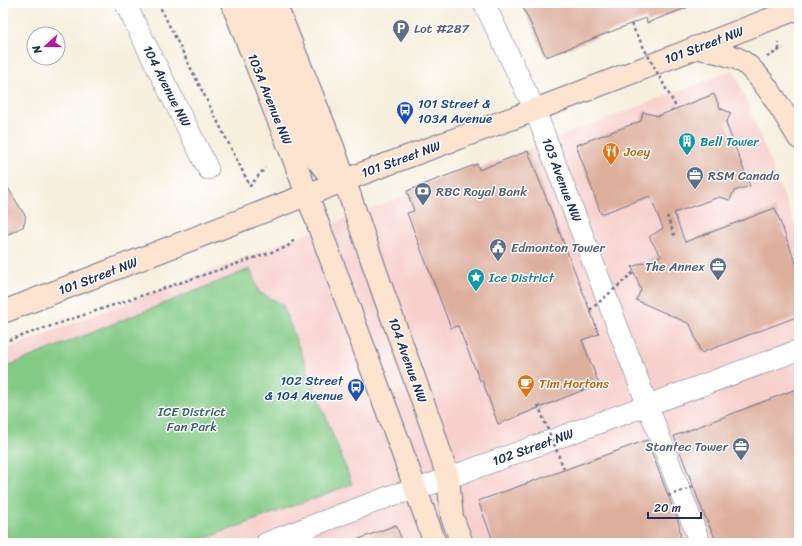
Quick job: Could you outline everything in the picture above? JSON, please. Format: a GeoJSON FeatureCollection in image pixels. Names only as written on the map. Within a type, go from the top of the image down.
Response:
{"type":"FeatureCollection","features":[{"type":"Feature","properties":{"kind":"main road","name":"103A Avenue NW"},"geometry":{"type":"LineString","coordinates":[[232,3],[307,195]]}},
{"type":"Feature","properties":{"kind":"main road"},"geometry":{"type":"LineString","coordinates":[[251,3],[269,39],[316,158],[327,172],[335,178],[345,180]]}},
{"type":"Feature","properties":{"kind":"main road"},"geometry":{"type":"LineString","coordinates":[[275,3],[345,180]]}},
{"type":"Feature","properties":{"kind":"main road","name":"101 Street NW"},"geometry":{"type":"LineString","coordinates":[[3,312],[345,180],[535,110],[799,8]]}},
{"type":"Feature","properties":{"kind":"main road"},"geometry":{"type":"LineString","coordinates":[[697,47],[737,58],[752,70],[762,81],[799,138]]}},
{"type":"Feature","properties":{"kind":"main road","name":"104 Avenue NW"},"geometry":{"type":"LineString","coordinates":[[345,180],[384,295],[432,427],[448,478],[452,517],[462,543]]}},
{"type":"Feature","properties":{"kind":"main road"},"geometry":{"type":"LineString","coordinates":[[307,195],[435,543]]}},
{"type":"Feature","properties":{"kind":"street","name":"104 Avenue NW"},"geometry":{"type":"LineString","coordinates":[[125,3],[208,169]]}},
{"type":"Feature","properties":{"kind":"street","name":"103 Avenue NW"},"geometry":{"type":"LineString","coordinates":[[484,3],[535,110],[700,543]]}},
{"type":"Feature","properties":{"kind":"street","name":"102 Street NW"},"geometry":{"type":"LineString","coordinates":[[266,543],[396,494],[416,490],[799,350]]}},
{"type":"Feature","properties":{"kind":"path"},"geometry":{"type":"LineString","coordinates":[[158,3],[250,186],[265,168]]}},
{"type":"Feature","properties":{"kind":"path"},"geometry":{"type":"LineString","coordinates":[[631,24],[677,108]]}},
{"type":"Feature","properties":{"kind":"path"},"geometry":{"type":"LineString","coordinates":[[779,43],[779,50]]}},
{"type":"Feature","properties":{"kind":"path"},"geometry":{"type":"LineString","coordinates":[[764,58],[783,48]]}},
{"type":"Feature","properties":{"kind":"path"},"geometry":{"type":"LineString","coordinates":[[666,216],[675,237]]}},
{"type":"Feature","properties":{"kind":"path"},"geometry":{"type":"LineString","coordinates":[[3,342],[279,250],[287,247],[294,240]]}},
{"type":"Feature","properties":{"kind":"path"},"geometry":{"type":"LineString","coordinates":[[590,310],[634,272]]}},
{"type":"Feature","properties":{"kind":"path"},"geometry":{"type":"LineString","coordinates":[[538,405],[564,469]]}},
{"type":"Feature","properties":{"kind":"path"},"geometry":{"type":"LineString","coordinates":[[668,496],[693,487]]}},
{"type":"Feature","properties":{"kind":"shaded area","name":"Ice District"},"geometry":{"type":"Polygon","coordinates":[[[734,70],[799,235],[799,543],[3,543],[3,350],[734,70]]]}},
{"type":"Feature","properties":{"kind":"green space","name":"ICE District Fan Park"},"geometry":{"type":"Polygon","coordinates":[[[250,269],[259,292],[282,304],[352,484],[193,543],[3,543],[3,368],[250,269]]]}},
{"type":"Feature","properties":{"kind":"building"},"geometry":{"type":"Polygon","coordinates":[[[521,3],[696,4],[647,23],[646,18],[546,57],[521,3]]]}},
{"type":"Feature","properties":{"kind":"building"},"geometry":{"type":"Polygon","coordinates":[[[714,94],[720,108],[731,113],[726,123],[750,186],[734,191],[730,200],[719,197],[674,213],[685,242],[775,208],[799,272],[799,316],[701,353],[690,324],[636,300],[641,290],[632,267],[661,256],[649,237],[663,228],[650,196],[601,214],[576,145],[641,121],[643,112],[658,116],[714,94]]]}},
{"type":"Feature","properties":{"kind":"building","name":"Edmonton Tower"},"geometry":{"type":"Polygon","coordinates":[[[528,151],[599,334],[582,340],[599,384],[498,424],[482,380],[480,381],[458,326],[451,328],[407,213],[414,211],[407,191],[477,164],[479,170],[528,151]]]}},
{"type":"Feature","properties":{"kind":"building"},"geometry":{"type":"Polygon","coordinates":[[[3,180],[26,217],[25,223],[23,224],[24,226],[3,237],[3,180]]]}},
{"type":"Feature","properties":{"kind":"building","name":"Stantec Tower"},"geometry":{"type":"Polygon","coordinates":[[[799,388],[799,543],[717,543],[703,512],[674,436],[799,388]]]}},
{"type":"Feature","properties":{"kind":"building"},"geometry":{"type":"Polygon","coordinates":[[[647,440],[679,524],[681,543],[494,543],[478,501],[647,440]]]}},
{"type":"Feature","properties":{"kind":"building"},"geometry":{"type":"Polygon","coordinates":[[[396,525],[403,543],[351,543],[351,542],[396,525]]]}},
{"type":"Feature","properties":{"kind":"place","name":"Lot #287"},"geometry":{"type":"Point","coordinates":[401,43]}},
{"type":"Feature","properties":{"kind":"place","name":"101 Street & 103A Avenue"},"geometry":{"type":"Point","coordinates":[405,125]}},
{"type":"Feature","properties":{"kind":"place","name":"Bell Tower"},"geometry":{"type":"Point","coordinates":[687,156]}},
{"type":"Feature","properties":{"kind":"place","name":"Joey"},"geometry":{"type":"Point","coordinates":[611,166]}},
{"type":"Feature","properties":{"kind":"place","name":"RSM Canada"},"geometry":{"type":"Point","coordinates":[695,190]}},
{"type":"Feature","properties":{"kind":"place","name":"RBC Royal Bank"},"geometry":{"type":"Point","coordinates":[423,206]}},
{"type":"Feature","properties":{"kind":"place","name":"Edmonton Tower"},"geometry":{"type":"Point","coordinates":[498,262]}},
{"type":"Feature","properties":{"kind":"place","name":"The Annex"},"geometry":{"type":"Point","coordinates":[718,281]}},
{"type":"Feature","properties":{"kind":"place","name":"Ice District"},"geometry":{"type":"Point","coordinates":[476,292]}},
{"type":"Feature","properties":{"kind":"place","name":"Tim Hortons"},"geometry":{"type":"Point","coordinates":[526,398]}},
{"type":"Feature","properties":{"kind":"place","name":"102 Street & 104 Avenue"},"geometry":{"type":"Point","coordinates":[356,402]}},
{"type":"Feature","properties":{"kind":"place","name":"Stantec Tower"},"geometry":{"type":"Point","coordinates":[741,461]}}]}
